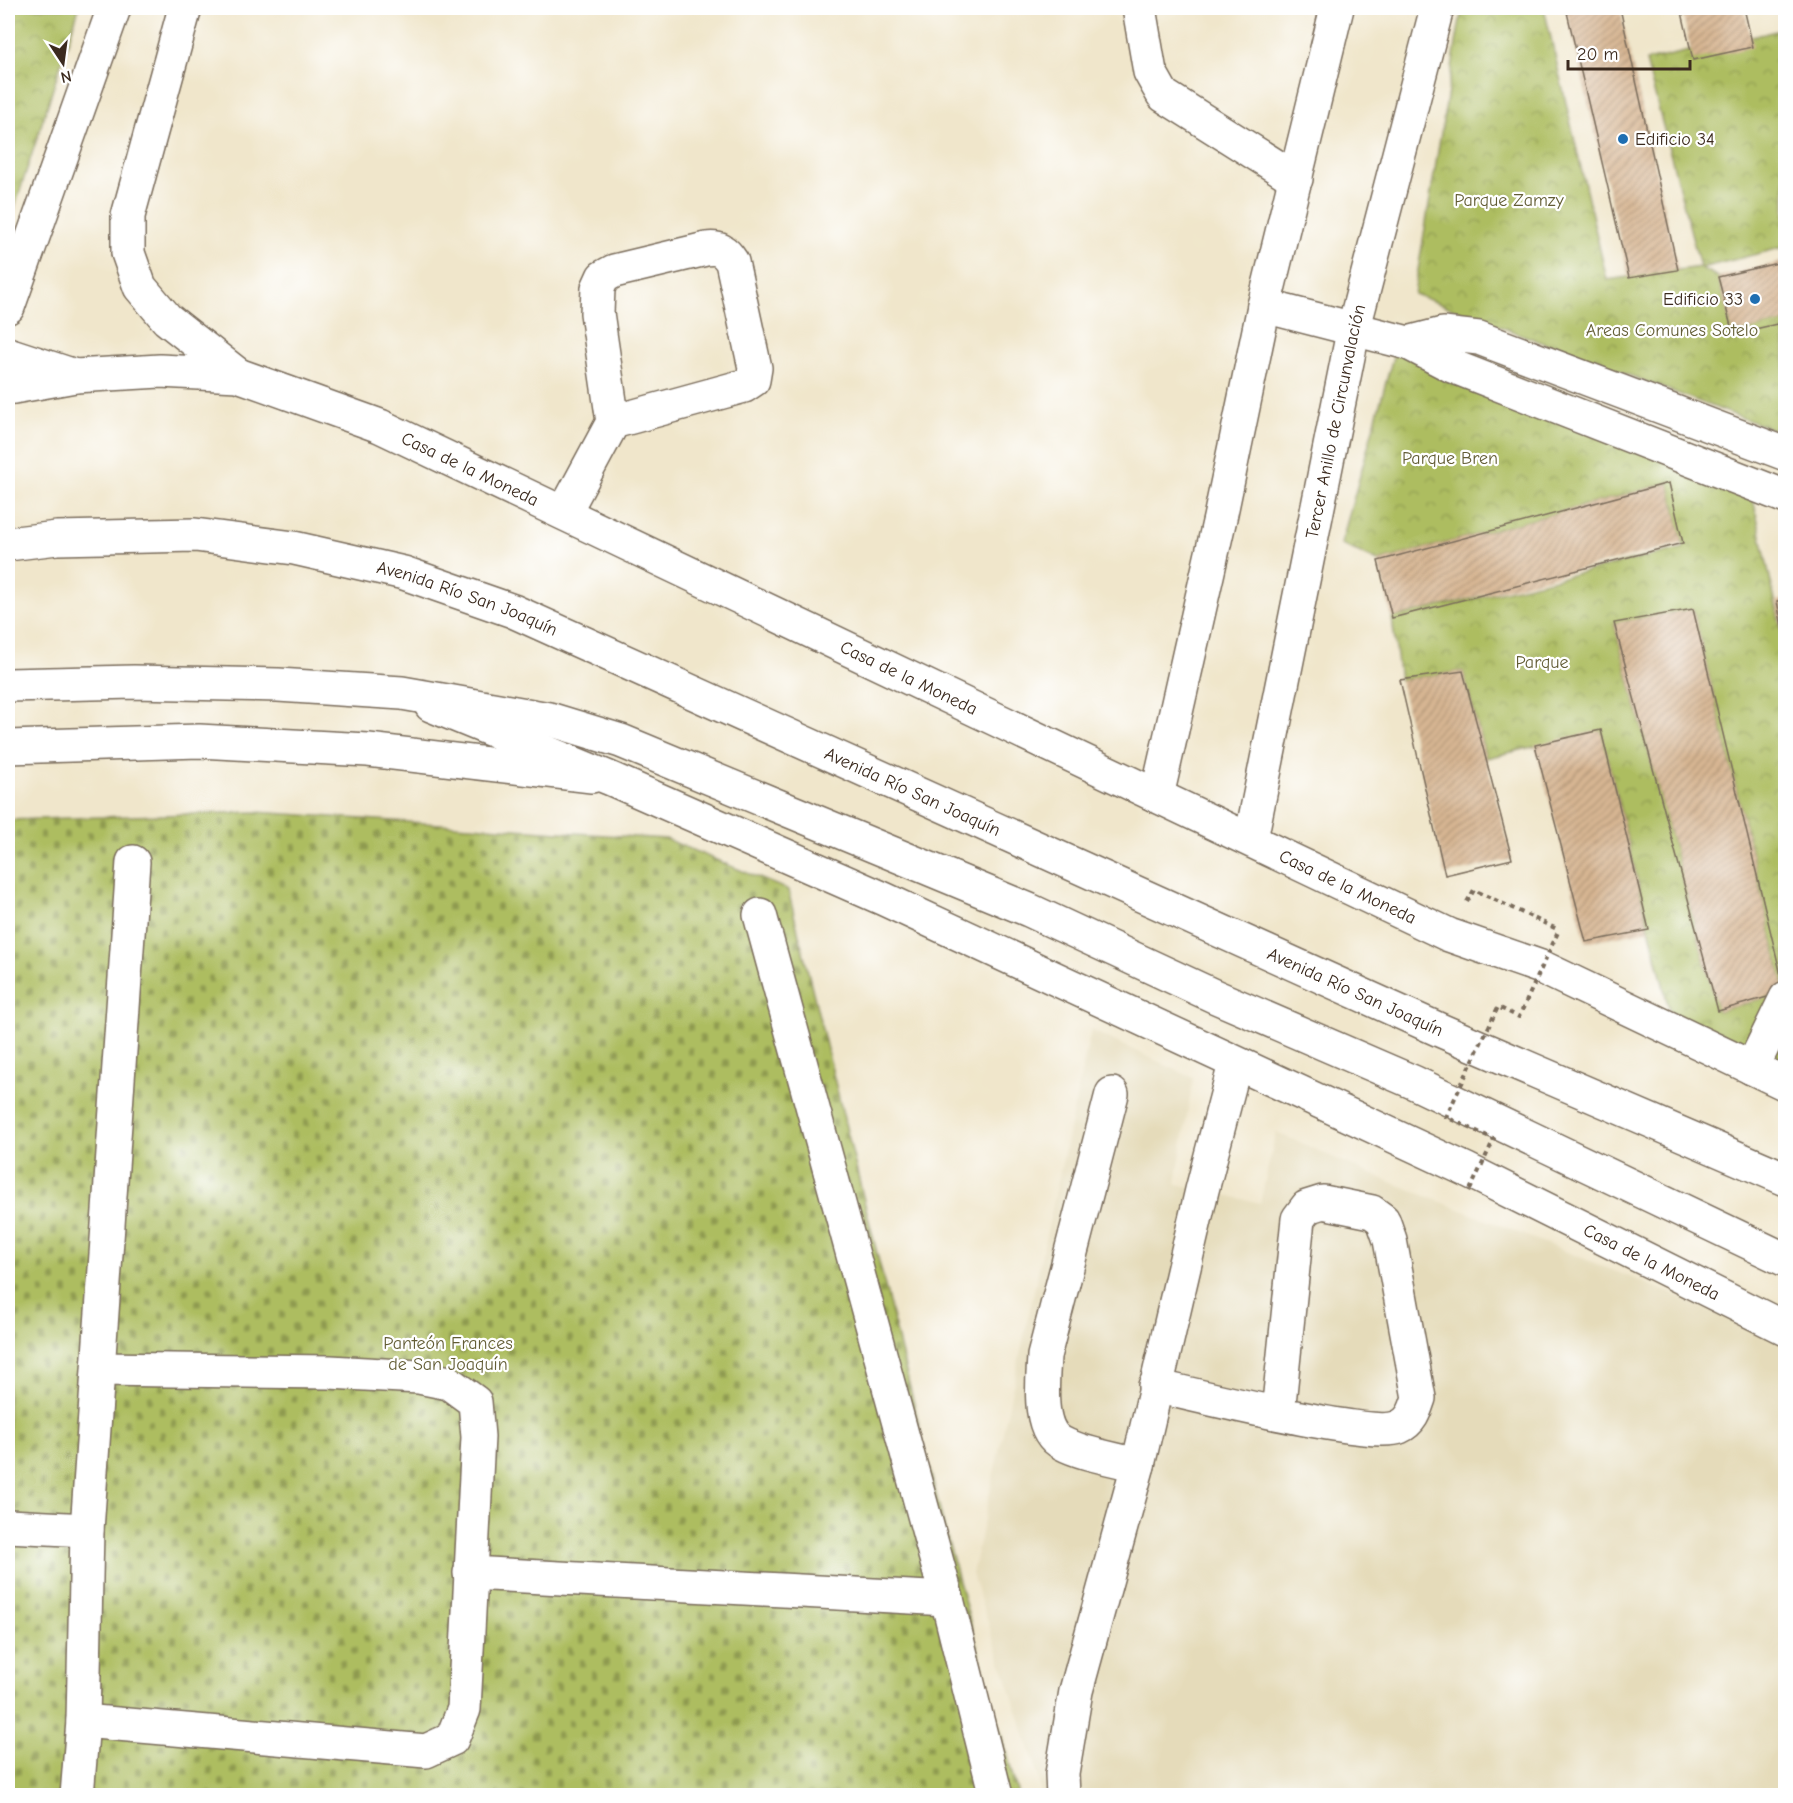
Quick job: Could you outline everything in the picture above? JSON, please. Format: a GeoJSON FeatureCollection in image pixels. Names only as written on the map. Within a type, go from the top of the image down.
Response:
{"type":"FeatureCollection","features":[{"type":"Feature","properties":{"kind":"main road"},"geometry":{"type":"LineString","coordinates":[[8,307],[114,8]]}},
{"type":"Feature","properties":{"kind":"main road"},"geometry":{"type":"LineString","coordinates":[[185,8],[128,216],[128,253],[140,287],[167,319],[238,375]]}},
{"type":"Feature","properties":{"kind":"main road"},"geometry":{"type":"LineString","coordinates":[[1139,8],[1150,72],[1164,95],[1296,179]]}},
{"type":"Feature","properties":{"kind":"main road"},"geometry":{"type":"LineString","coordinates":[[1157,796],[1220,518],[1264,306],[1336,8]]}},
{"type":"Feature","properties":{"kind":"main road","name":"Tercer Anillo de Circunvalación"},"geometry":{"type":"LineString","coordinates":[[1251,838],[1354,327],[1437,8]]}},
{"type":"Feature","properties":{"kind":"main road"},"geometry":{"type":"LineString","coordinates":[[564,513],[613,422],[597,313],[598,288],[603,277],[614,271],[706,249],[714,248],[725,252],[732,262],[755,368],[753,380],[744,386],[613,422]]}},
{"type":"Feature","properties":{"kind":"main road"},"geometry":{"type":"LineString","coordinates":[[1264,306],[1354,327],[1408,343],[1452,366],[1785,497]]}},
{"type":"Feature","properties":{"kind":"main road"},"geometry":{"type":"LineString","coordinates":[[1408,343],[1443,334],[1479,338],[1785,454]]}},
{"type":"Feature","properties":{"kind":"main road"},"geometry":{"type":"LineString","coordinates":[[8,354],[75,376]]}},
{"type":"Feature","properties":{"kind":"main road","name":"Casa de la Moneda"},"geometry":{"type":"LineString","coordinates":[[8,388],[75,376],[160,371],[238,375],[380,426],[1157,796],[1251,838],[1449,935],[1541,967],[1785,1084]]}},
{"type":"Feature","properties":{"kind":"main road","name":"Avenida Río San Joaquín"},"geometry":{"type":"LineString","coordinates":[[8,544],[57,538],[195,535],[294,548],[404,573],[502,608],[1442,1031],[1785,1179]]}},
{"type":"Feature","properties":{"kind":"main road"},"geometry":{"type":"LineString","coordinates":[[8,685],[145,682],[278,685],[402,693],[549,719],[621,741],[1029,910],[1214,996],[1413,1082],[1785,1260]]}},
{"type":"Feature","properties":{"kind":"main road","name":"Casa de la Moneda"},"geometry":{"type":"LineString","coordinates":[[402,693],[609,778],[884,898],[1235,1064],[1467,1170],[1785,1329]]}},
{"type":"Feature","properties":{"kind":"main road"},"geometry":{"type":"LineString","coordinates":[[8,747],[199,741],[368,750],[609,778]]}},
{"type":"Feature","properties":{"kind":"main road"},"geometry":{"type":"LineString","coordinates":[[77,1796],[83,1720],[87,1530],[133,862]]}},
{"type":"Feature","properties":{"kind":"main road"},"geometry":{"type":"LineString","coordinates":[[760,915],[947,1599],[996,1796]]}},
{"type":"Feature","properties":{"kind":"main road"},"geometry":{"type":"LineString","coordinates":[[1752,1068],[1785,998]]}},
{"type":"Feature","properties":{"kind":"main road"},"geometry":{"type":"LineString","coordinates":[[1063,1796],[1062,1774],[1076,1691],[1138,1465],[1155,1386],[1235,1064]]}},
{"type":"Feature","properties":{"kind":"main road"},"geometry":{"type":"LineString","coordinates":[[1112,1094],[1044,1356],[1041,1398],[1046,1423],[1060,1443],[1138,1465]]}},
{"type":"Feature","properties":{"kind":"main road"},"geometry":{"type":"LineString","coordinates":[[1155,1386],[1278,1413],[1375,1429],[1399,1427],[1413,1415],[1419,1398],[1390,1240],[1383,1220],[1372,1212],[1323,1202],[1307,1208],[1298,1219],[1278,1413]]}},
{"type":"Feature","properties":{"kind":"main road"},"geometry":{"type":"LineString","coordinates":[[83,1720],[426,1751],[452,1739],[464,1709],[478,1437],[475,1402],[449,1383],[419,1377],[330,1372],[99,1369]]}},
{"type":"Feature","properties":{"kind":"main road"},"geometry":{"type":"LineString","coordinates":[[8,1526],[87,1530]]}},
{"type":"Feature","properties":{"kind":"main road"},"geometry":{"type":"LineString","coordinates":[[470,1573],[947,1599]]}},
{"type":"Feature","properties":{"kind":"path"},"geometry":{"type":"LineString","coordinates":[[1470,1190],[1494,1139],[1446,1117],[1498,1006],[1519,1017],[1559,930],[1474,890]]}},
{"type":"Feature","properties":{"kind":"shaded area"},"geometry":{"type":"Polygon","coordinates":[[[1091,1030],[1193,1078],[1176,1184],[1260,1203],[1276,1132],[1366,1172],[1785,1339],[1785,1795],[1041,1795],[1038,1774],[972,1574],[1091,1030]]]}},
{"type":"Feature","properties":{"kind":"green space"},"geometry":{"type":"Polygon","coordinates":[[[8,8],[79,8],[8,228],[8,8]]]}},
{"type":"Feature","properties":{"kind":"green space"},"geometry":{"type":"Polygon","coordinates":[[[1462,8],[1544,8],[1607,280],[1700,267],[1646,61],[1785,29],[1785,247],[1701,268],[1718,277],[1733,334],[1785,322],[1785,434],[1414,294],[1462,8]]]}},
{"type":"Feature","properties":{"kind":"green space"},"geometry":{"type":"Polygon","coordinates":[[[1396,346],[1753,498],[1785,648],[1785,992],[1785,1076],[1672,1021],[1601,731],[1486,758],[1463,671],[1400,680],[1392,618],[1684,548],[1669,483],[1378,561],[1341,544],[1396,346]],[[1693,609],[1614,623],[1718,1011],[1785,992],[1693,609]]]}},
{"type":"Feature","properties":{"kind":"green space","name":"Panteón Frances de San Joaquín"},"geometry":{"type":"Polygon","coordinates":[[[256,812],[666,839],[788,890],[944,1527],[1018,1795],[8,1795],[8,820],[256,812]]]}},
{"type":"Feature","properties":{"kind":"building","name":"Edificio 34"},"geometry":{"type":"Polygon","coordinates":[[[1566,8],[1620,8],[1678,270],[1629,278],[1566,8]]]}},
{"type":"Feature","properties":{"kind":"building"},"geometry":{"type":"Polygon","coordinates":[[[1681,8],[1744,8],[1753,47],[1693,60],[1681,8]]]}},
{"type":"Feature","properties":{"kind":"building","name":"Edificio 33"},"geometry":{"type":"Polygon","coordinates":[[[1786,261],[1786,322],[1733,334],[1718,277],[1786,261]]]}},
{"type":"Feature","properties":{"kind":"building"},"geometry":{"type":"Polygon","coordinates":[[[1669,483],[1683,543],[1392,618],[1378,561],[1669,483]]]}},
{"type":"Feature","properties":{"kind":"building"},"geometry":{"type":"Polygon","coordinates":[[[1786,599],[1786,637],[1784,637],[1777,601],[1786,599]]]}},
{"type":"Feature","properties":{"kind":"building"},"geometry":{"type":"Polygon","coordinates":[[[1693,609],[1785,992],[1718,1011],[1614,623],[1693,609]]]}},
{"type":"Feature","properties":{"kind":"building"},"geometry":{"type":"Polygon","coordinates":[[[1463,671],[1512,859],[1445,875],[1400,680],[1463,671]]]}},
{"type":"Feature","properties":{"kind":"building"},"geometry":{"type":"Polygon","coordinates":[[[1601,730],[1649,930],[1586,942],[1535,745],[1601,730]]]}},
{"type":"Feature","properties":{"kind":"place","name":"Edificio 34"},"geometry":{"type":"Point","coordinates":[1623,139]}},
{"type":"Feature","properties":{"kind":"place","name":"Edificio 33"},"geometry":{"type":"Point","coordinates":[1755,299]}},
{"type":"Feature","properties":{"kind":"park label","name":"Parque Zamzy"},"geometry":{"type":"Point","coordinates":[1509,200]}},
{"type":"Feature","properties":{"kind":"park label","name":"Areas Comunes Sotelo"},"geometry":{"type":"Point","coordinates":[1672,330]}},
{"type":"Feature","properties":{"kind":"park label","name":"Parque Bren"},"geometry":{"type":"Point","coordinates":[1450,458]}},
{"type":"Feature","properties":{"kind":"park label","name":"Parque"},"geometry":{"type":"Point","coordinates":[1542,662]}}]}
